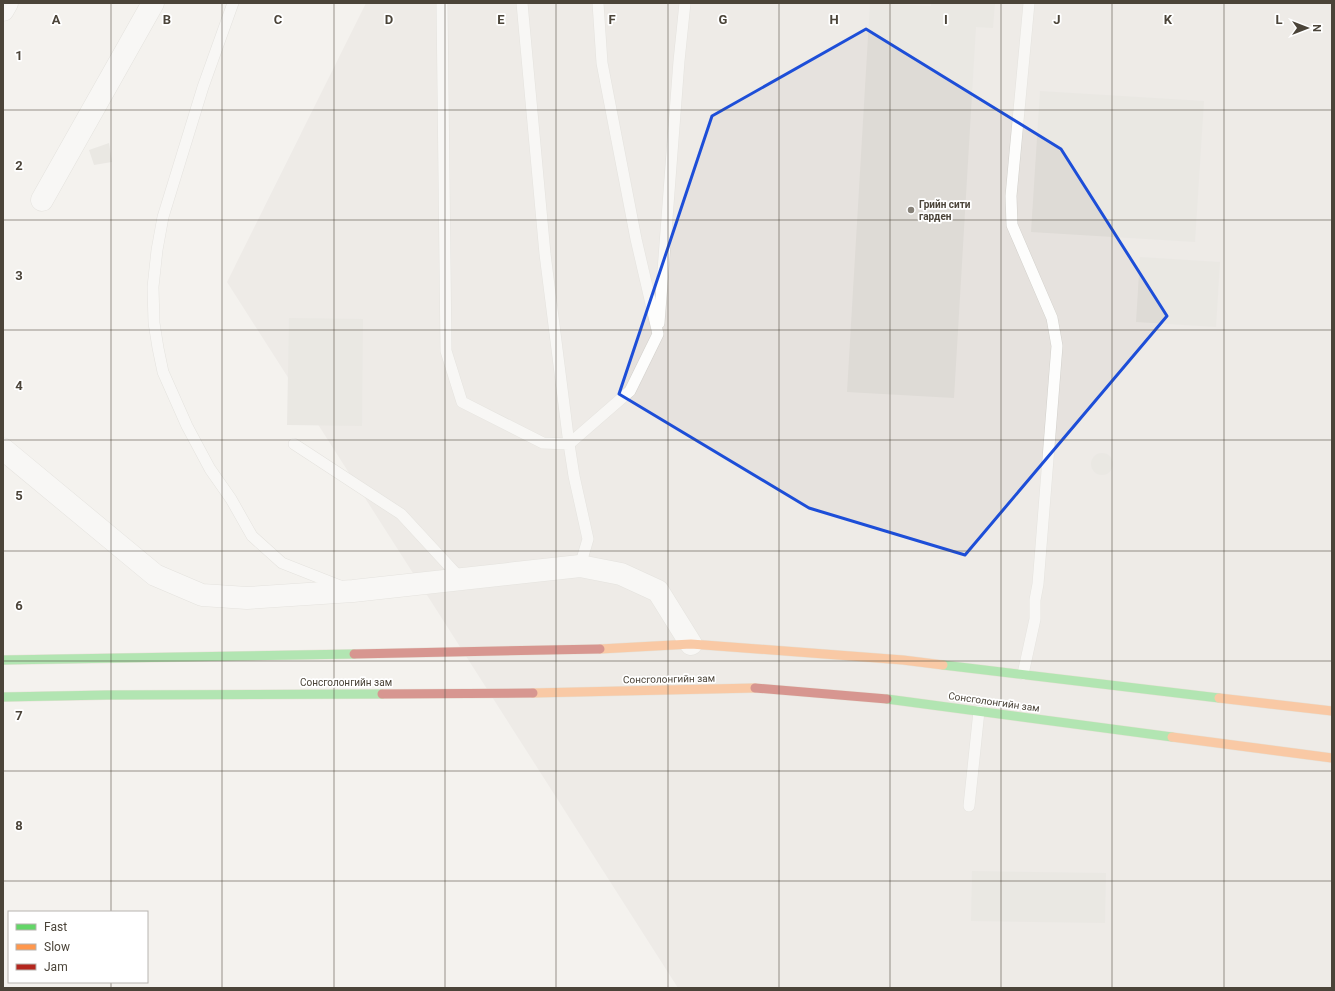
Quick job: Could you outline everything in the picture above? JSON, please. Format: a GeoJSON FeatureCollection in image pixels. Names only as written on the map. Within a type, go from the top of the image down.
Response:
{"type":"FeatureCollection","features":[{"type":"Feature","properties":{"kind":"main road"},"geometry":{"type":"LineString","coordinates":[[3,660],[584,650],[691,644],[903,660],[1332,711]]}},
{"type":"Feature","properties":{"kind":"main road","name":"Сонсголонгийн зам"},"geometry":{"type":"LineString","coordinates":[[3,697],[509,693],[764,688],[899,700],[1332,758]]}},
{"type":"Feature","properties":{"kind":"street"},"geometry":{"type":"LineString","coordinates":[[3,10],[7,3]]}},
{"type":"Feature","properties":{"kind":"street"},"geometry":{"type":"LineString","coordinates":[[42,200],[153,3]]}},
{"type":"Feature","properties":{"kind":"street"},"geometry":{"type":"LineString","coordinates":[[3,449],[155,575],[202,595],[247,598],[353,591],[580,566],[621,574],[658,591],[691,644]]}},
{"type":"Feature","properties":{"kind":"lane"},"geometry":{"type":"LineString","coordinates":[[233,3],[203,87],[163,217],[157,250],[153,287],[154,323],[158,348],[164,372],[187,426],[210,469],[234,504],[252,536],[282,563],[353,591]]}},
{"type":"Feature","properties":{"kind":"lane"},"geometry":{"type":"LineString","coordinates":[[442,3],[446,351],[462,402],[543,443],[569,444],[630,391],[658,334],[679,61],[685,3]]}},
{"type":"Feature","properties":{"kind":"lane"},"geometry":{"type":"LineString","coordinates":[[522,3],[545,254],[569,444],[574,476],[588,538],[580,566]]}},
{"type":"Feature","properties":{"kind":"lane"},"geometry":{"type":"LineString","coordinates":[[598,3],[602,64],[636,239],[658,334]]}},
{"type":"Feature","properties":{"kind":"lane"},"geometry":{"type":"LineString","coordinates":[[1022,674],[1035,619],[1035,600],[1038,584],[1057,346],[1052,318],[1012,225],[1011,196],[1029,3]]}},
{"type":"Feature","properties":{"kind":"lane"},"geometry":{"type":"LineString","coordinates":[[294,444],[401,514],[461,579]]}},
{"type":"Feature","properties":{"kind":"lane"},"geometry":{"type":"LineString","coordinates":[[969,806],[979,711]]}},
{"type":"Feature","properties":{"kind":"highlighted area"},"geometry":{"type":"Polygon","coordinates":[[[866,29],[1061,149],[1167,316],[965,555],[809,508],[619,394],[712,116],[866,29]]]}},
{"type":"Feature","properties":{"kind":"shaded area"},"geometry":{"type":"Polygon","coordinates":[[[366,3],[1332,3],[1332,988],[678,988],[227,282],[366,3]]]}},
{"type":"Feature","properties":{"kind":"building","name":"Грийн сити гарден"},"geometry":{"type":"Polygon","coordinates":[[[870,3],[931,6],[931,3],[995,3],[993,28],[976,27],[954,398],[847,392],[870,3]]]}},
{"type":"Feature","properties":{"kind":"building"},"geometry":{"type":"Polygon","coordinates":[[[1040,91],[1204,101],[1195,242],[1031,232],[1040,91]]]}},
{"type":"Feature","properties":{"kind":"building"},"geometry":{"type":"Polygon","coordinates":[[[109,143],[112,162],[94,165],[89,150],[109,143]]]}},
{"type":"Feature","properties":{"kind":"building"},"geometry":{"type":"Polygon","coordinates":[[[1140,257],[1220,262],[1216,327],[1136,322],[1140,257]]]}},
{"type":"Feature","properties":{"kind":"building"},"geometry":{"type":"Polygon","coordinates":[[[289,318],[363,319],[362,426],[287,425],[289,318]]]}},
{"type":"Feature","properties":{"kind":"building"},"geometry":{"type":"Polygon","coordinates":[[[1102,453],[1110,456],[1113,464],[1110,472],[1102,475],[1094,472],[1091,464],[1094,456],[1102,453]]]}},
{"type":"Feature","properties":{"kind":"building"},"geometry":{"type":"Polygon","coordinates":[[[972,871],[1106,873],[1105,923],[971,921],[972,871]]]}},
{"type":"Feature","properties":{"kind":"traffic: fast"},"geometry":{"type":"LineString","coordinates":[[3,660],[354,654]]}},
{"type":"Feature","properties":{"kind":"traffic: fast"},"geometry":{"type":"LineString","coordinates":[[943,665],[1219,698]]}},
{"type":"Feature","properties":{"kind":"traffic: fast"},"geometry":{"type":"LineString","coordinates":[[3,697],[382,694]]}},
{"type":"Feature","properties":{"kind":"traffic: fast"},"geometry":{"type":"LineString","coordinates":[[887,699],[1172,737]]}},
{"type":"Feature","properties":{"kind":"traffic: slow"},"geometry":{"type":"LineString","coordinates":[[600,649],[691,644],[903,660],[943,665]]}},
{"type":"Feature","properties":{"kind":"traffic: slow"},"geometry":{"type":"LineString","coordinates":[[533,693],[755,688]]}},
{"type":"Feature","properties":{"kind":"traffic: slow"},"geometry":{"type":"LineString","coordinates":[[1219,698],[1332,711]]}},
{"type":"Feature","properties":{"kind":"traffic: slow"},"geometry":{"type":"LineString","coordinates":[[1172,737],[1332,758]]}},
{"type":"Feature","properties":{"kind":"traffic: jam"},"geometry":{"type":"LineString","coordinates":[[354,654],[600,649]]}},
{"type":"Feature","properties":{"kind":"traffic: jam"},"geometry":{"type":"LineString","coordinates":[[755,688],[887,699]]}},
{"type":"Feature","properties":{"kind":"traffic: jam"},"geometry":{"type":"LineString","coordinates":[[382,694],[533,693]]}},
{"type":"Feature","properties":{"kind":"place","name":"Грийн сити гарден"},"geometry":{"type":"Point","coordinates":[911,210]}}]}
